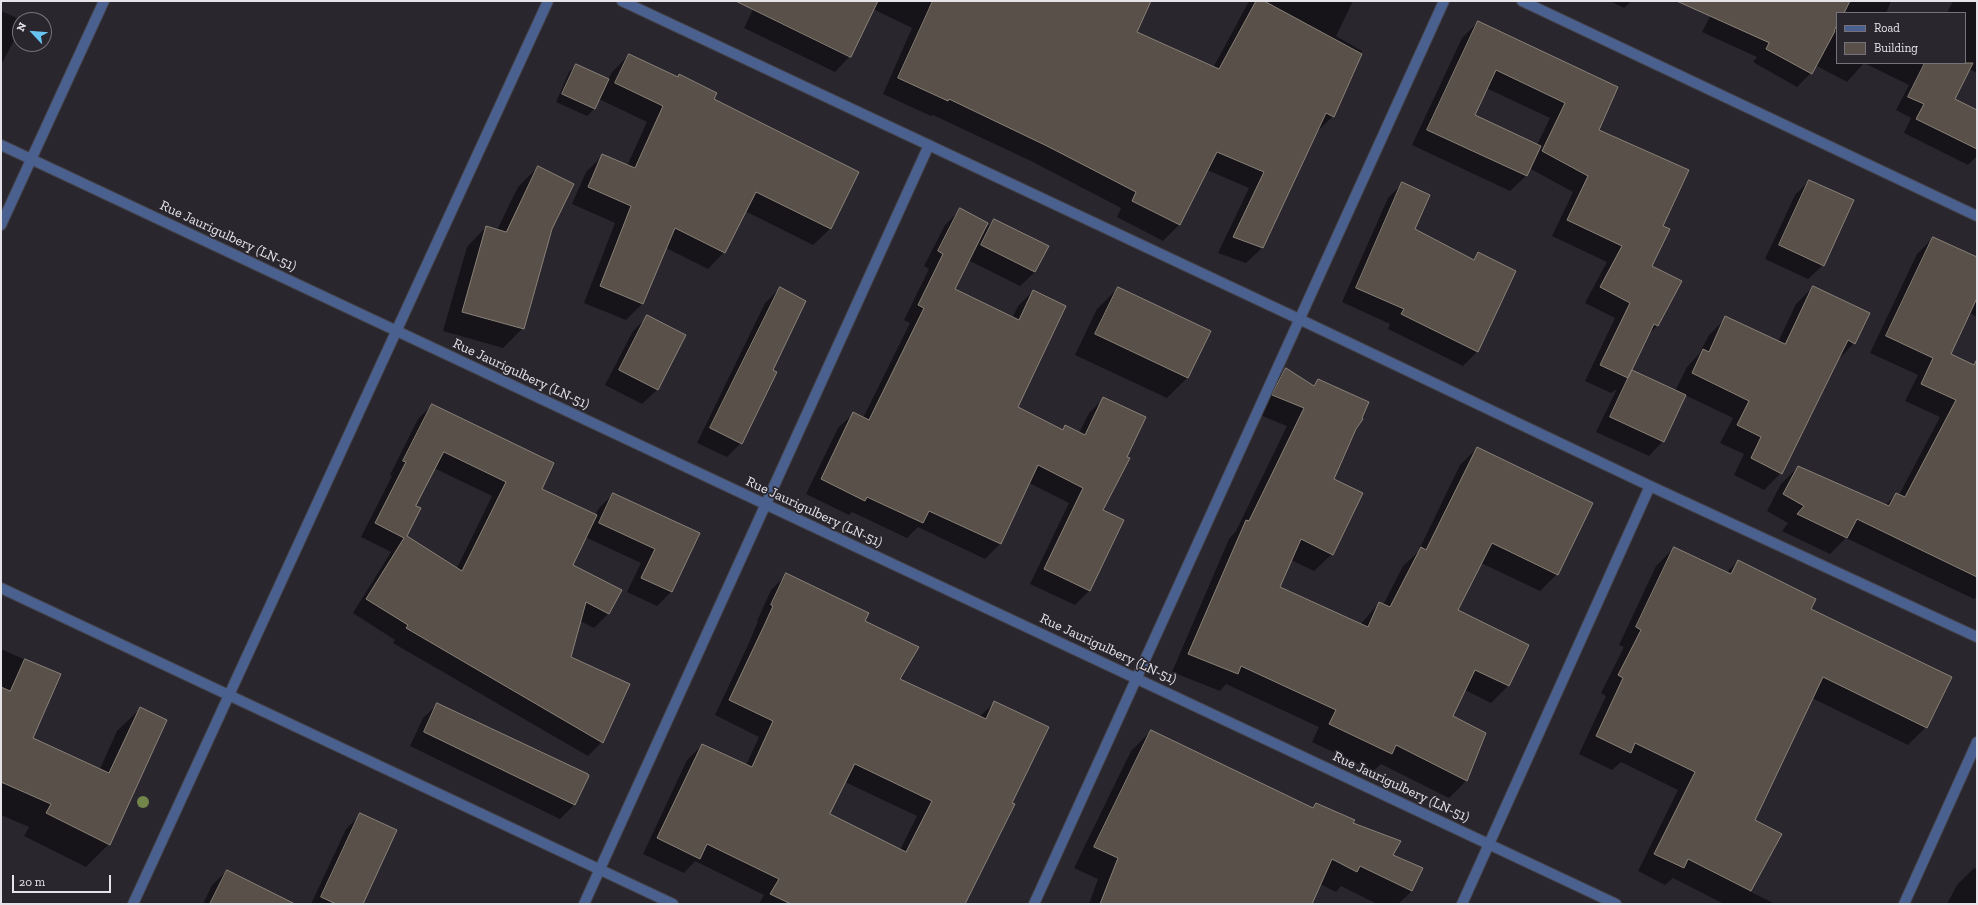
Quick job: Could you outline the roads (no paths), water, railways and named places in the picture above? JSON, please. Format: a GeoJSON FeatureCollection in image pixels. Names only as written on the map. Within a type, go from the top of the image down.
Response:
{"type":"FeatureCollection","features":[{"type":"Feature","properties":{"kind":"street"},"geometry":{"type":"LineString","coordinates":[[1,225],[104,1]]}},
{"type":"Feature","properties":{"kind":"street"},"geometry":{"type":"LineString","coordinates":[[133,904],[548,1]]}},
{"type":"Feature","properties":{"kind":"street"},"geometry":{"type":"LineString","coordinates":[[622,1],[1299,319],[1650,486],[1977,637]]}},
{"type":"Feature","properties":{"kind":"street"},"geometry":{"type":"LineString","coordinates":[[1034,904],[1444,1]]}},
{"type":"Feature","properties":{"kind":"street"},"geometry":{"type":"LineString","coordinates":[[1522,1],[1977,216]]}},
{"type":"Feature","properties":{"kind":"street","name":"Rue Jaurigulbery (LN-51)"},"geometry":{"type":"LineString","coordinates":[[1,145],[1616,904]]}},
{"type":"Feature","properties":{"kind":"street"},"geometry":{"type":"LineString","coordinates":[[584,904],[929,145]]}},
{"type":"Feature","properties":{"kind":"street"},"geometry":{"type":"LineString","coordinates":[[1462,904],[1650,486]]}},
{"type":"Feature","properties":{"kind":"street"},"geometry":{"type":"LineString","coordinates":[[1,588],[673,904]]}},
{"type":"Feature","properties":{"kind":"street"},"geometry":{"type":"LineString","coordinates":[[1904,904],[1977,742]]}}]}
